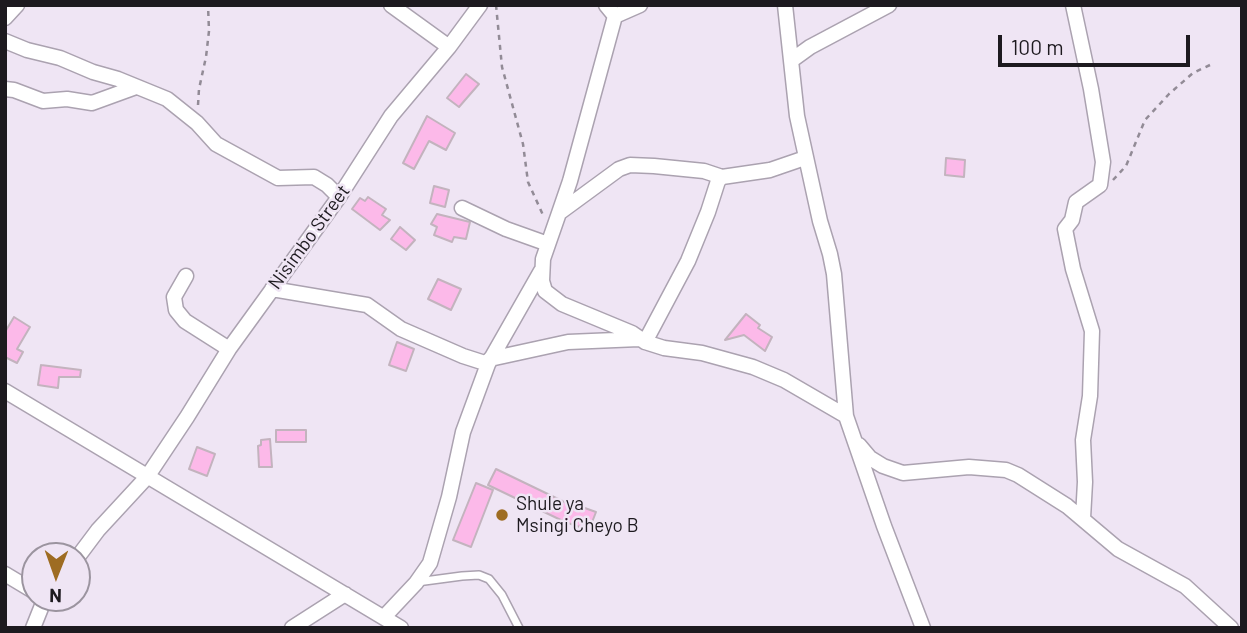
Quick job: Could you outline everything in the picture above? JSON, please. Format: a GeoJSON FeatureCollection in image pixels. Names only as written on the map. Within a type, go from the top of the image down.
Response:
{"type":"FeatureCollection","features":[{"type":"Feature","properties":{"kind":"street"},"geometry":{"type":"LineString","coordinates":[[5,18],[17,5]]}},
{"type":"Feature","properties":{"kind":"street"},"geometry":{"type":"LineString","coordinates":[[391,5],[449,47]]}},
{"type":"Feature","properties":{"kind":"street","name":"Nisimbo Street"},"geometry":{"type":"LineString","coordinates":[[88,542],[147,477],[229,349],[339,197],[391,116],[480,5]]}},
{"type":"Feature","properties":{"kind":"street"},"geometry":{"type":"LineString","coordinates":[[5,391],[394,624],[430,563],[438,541],[463,432],[489,361],[541,271],[570,181],[611,11],[640,5]]}},
{"type":"Feature","properties":{"kind":"street"},"geometry":{"type":"LineString","coordinates":[[785,5],[797,116],[834,274],[846,416],[923,628]]}},
{"type":"Feature","properties":{"kind":"street"},"geometry":{"type":"LineString","coordinates":[[792,60],[810,47],[889,5]]}},
{"type":"Feature","properties":{"kind":"street"},"geometry":{"type":"LineString","coordinates":[[1073,5],[1103,162],[1100,185],[1076,202],[1072,220],[1065,229],[1073,269],[1092,331],[1090,396],[1083,440],[1083,518]]}},
{"type":"Feature","properties":{"kind":"street"},"geometry":{"type":"LineString","coordinates":[[5,41],[167,99],[197,123],[216,144],[278,178],[314,177],[339,197]]}},
{"type":"Feature","properties":{"kind":"street"},"geometry":{"type":"LineString","coordinates":[[5,89],[43,101],[67,99],[92,103],[136,87]]}},
{"type":"Feature","properties":{"kind":"street"},"geometry":{"type":"LineString","coordinates":[[559,213],[619,169],[630,165],[704,170],[722,177],[770,170],[805,158]]}},
{"type":"Feature","properties":{"kind":"street"},"geometry":{"type":"LineString","coordinates":[[643,341],[688,261],[718,181],[722,177]]}},
{"type":"Feature","properties":{"kind":"street"},"geometry":{"type":"LineString","coordinates":[[462,208],[506,229],[551,237]]}},
{"type":"Feature","properties":{"kind":"street"},"geometry":{"type":"LineString","coordinates":[[541,271],[545,291],[550,297],[632,333],[643,341],[753,367],[783,380],[846,416]]}},
{"type":"Feature","properties":{"kind":"street"},"geometry":{"type":"LineString","coordinates":[[186,276],[174,297],[176,310],[186,321],[229,349]]}},
{"type":"Feature","properties":{"kind":"street"},"geometry":{"type":"LineString","coordinates":[[271,289],[367,305],[409,333],[463,356],[489,361],[568,342],[643,341]]}},
{"type":"Feature","properties":{"kind":"street"},"geometry":{"type":"LineString","coordinates":[[854,439],[877,462],[903,473],[969,467],[1006,470],[1033,483],[1083,518],[1118,549],[1185,586],[1231,628]]}},
{"type":"Feature","properties":{"kind":"street"},"geometry":{"type":"LineString","coordinates":[[5,574],[21,584]]}},
{"type":"Feature","properties":{"kind":"street"},"geometry":{"type":"LineString","coordinates":[[292,628],[345,594]]}},
{"type":"Feature","properties":{"kind":"lane"},"geometry":{"type":"LineString","coordinates":[[416,583],[471,575],[489,579],[502,594],[519,628]]}},
{"type":"Feature","properties":{"kind":"path"},"geometry":{"type":"LineString","coordinates":[[197,123],[199,89],[209,31],[208,5]]}},
{"type":"Feature","properties":{"kind":"path"},"geometry":{"type":"LineString","coordinates":[[496,5],[502,67],[523,144],[528,182],[551,237]]}},
{"type":"Feature","properties":{"kind":"path"},"geometry":{"type":"LineString","coordinates":[[1100,185],[1121,174],[1145,120],[1192,73],[1210,65]]}},
{"type":"Feature","properties":{"kind":"building"},"geometry":{"type":"Polygon","coordinates":[[[466,74],[479,84],[459,107],[447,98],[466,74]]]}},
{"type":"Feature","properties":{"kind":"building"},"geometry":{"type":"Polygon","coordinates":[[[427,116],[455,133],[446,150],[429,141],[414,169],[403,163],[427,116]]]}},
{"type":"Feature","properties":{"kind":"building"},"geometry":{"type":"Polygon","coordinates":[[[946,158],[965,160],[964,177],[945,175],[946,158]]]}},
{"type":"Feature","properties":{"kind":"building"},"geometry":{"type":"Polygon","coordinates":[[[434,186],[449,190],[445,207],[430,203],[434,186]]]}},
{"type":"Feature","properties":{"kind":"building"},"geometry":{"type":"Polygon","coordinates":[[[368,197],[386,209],[382,215],[390,220],[380,230],[352,209],[360,198],[365,201],[368,197]]]}},
{"type":"Feature","properties":{"kind":"building"},"geometry":{"type":"Polygon","coordinates":[[[437,214],[470,222],[466,239],[454,237],[452,242],[434,235],[437,227],[431,224],[437,214]]]}},
{"type":"Feature","properties":{"kind":"building"},"geometry":{"type":"Polygon","coordinates":[[[400,227],[415,240],[406,250],[391,239],[400,227]]]}},
{"type":"Feature","properties":{"kind":"building"},"geometry":{"type":"Polygon","coordinates":[[[438,279],[461,289],[451,310],[428,299],[438,279]]]}},
{"type":"Feature","properties":{"kind":"building"},"geometry":{"type":"Polygon","coordinates":[[[746,314],[760,325],[758,328],[772,337],[765,351],[744,335],[725,340],[746,314]]]}},
{"type":"Feature","properties":{"kind":"building"},"geometry":{"type":"Polygon","coordinates":[[[14,317],[30,327],[17,349],[23,352],[17,363],[5,357],[5,332],[14,317]]]}},
{"type":"Feature","properties":{"kind":"building"},"geometry":{"type":"Polygon","coordinates":[[[397,342],[414,349],[406,371],[389,365],[397,342]]]}},
{"type":"Feature","properties":{"kind":"building"},"geometry":{"type":"Polygon","coordinates":[[[41,365],[81,370],[80,377],[59,377],[58,388],[38,385],[41,365]]]}},
{"type":"Feature","properties":{"kind":"building"},"geometry":{"type":"Polygon","coordinates":[[[276,430],[306,430],[306,442],[276,442],[276,430]]]}},
{"type":"Feature","properties":{"kind":"building"},"geometry":{"type":"Polygon","coordinates":[[[270,439],[272,467],[259,467],[258,446],[261,445],[261,440],[270,439]]]}},
{"type":"Feature","properties":{"kind":"building"},"geometry":{"type":"Polygon","coordinates":[[[197,447],[215,454],[207,476],[189,469],[197,447]]]}},
{"type":"Feature","properties":{"kind":"building"},"geometry":{"type":"Polygon","coordinates":[[[496,469],[581,510],[582,507],[596,512],[589,530],[565,522],[488,485],[496,469]]]}},
{"type":"Feature","properties":{"kind":"building"},"geometry":{"type":"Polygon","coordinates":[[[476,483],[493,490],[471,547],[453,540],[476,483]]]}},
{"type":"Feature","properties":{"kind":"place","name":"Shule ya Msingi Cheyo B"},"geometry":{"type":"Point","coordinates":[502,515]}}]}
